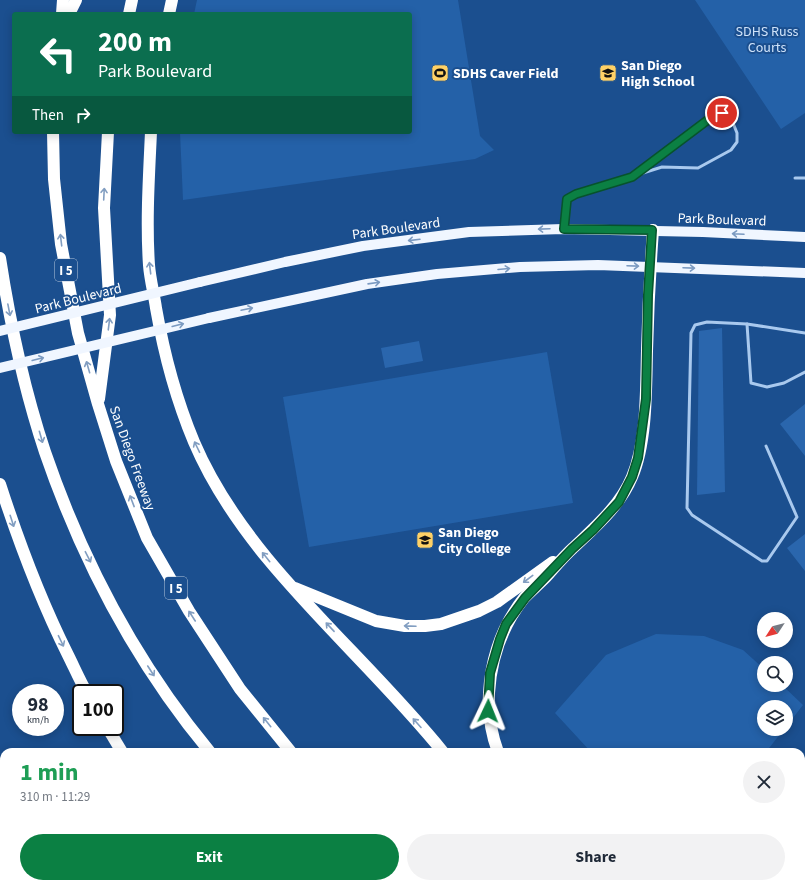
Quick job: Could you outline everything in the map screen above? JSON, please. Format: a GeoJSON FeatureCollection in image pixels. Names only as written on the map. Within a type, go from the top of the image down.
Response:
{"type":"FeatureCollection","features":[{"type":"Feature","properties":{"kind":"highway"},"geometry":{"type":"LineString","coordinates":[[62,12],[63,0]]}},
{"type":"Feature","properties":{"kind":"highway"},"geometry":{"type":"LineString","coordinates":[[70,12],[76,0]]}},
{"type":"Feature","properties":{"kind":"highway"},"geometry":{"type":"LineString","coordinates":[[129,12],[132,0]]}},
{"type":"Feature","properties":{"kind":"highway"},"geometry":{"type":"LineString","coordinates":[[169,12],[172,0]]}},
{"type":"Feature","properties":{"kind":"highway","name":"San Diego Freeway"},"geometry":{"type":"LineString","coordinates":[[53,134],[54,179],[61,244],[78,333],[116,461],[147,538],[189,611],[240,689],[288,748]]}},
{"type":"Feature","properties":{"kind":"highway"},"geometry":{"type":"LineString","coordinates":[[98,404],[110,315],[104,208],[108,134]]}},
{"type":"Feature","properties":{"kind":"highway"},"geometry":{"type":"LineString","coordinates":[[151,134],[148,182],[149,266],[162,345],[194,443],[212,478],[239,521],[266,557],[439,748]]}},
{"type":"Feature","properties":{"kind":"highway"},"geometry":{"type":"LineString","coordinates":[[496,748],[493,739],[488,711],[490,673],[506,624],[525,598],[619,502],[632,477],[638,458],[646,399],[652,230]]}},
{"type":"Feature","properties":{"kind":"highway"},"geometry":{"type":"LineString","coordinates":[[0,258],[15,341],[30,399],[45,451],[64,504],[85,551],[129,634],[151,671],[207,748]]}},
{"type":"Feature","properties":{"kind":"highway"},"geometry":{"type":"LineString","coordinates":[[0,484],[16,536],[37,589],[58,636],[82,684]]}},
{"type":"Feature","properties":{"kind":"highway"},"geometry":{"type":"LineString","coordinates":[[291,586],[376,621],[406,626],[425,626],[455,620],[479,612],[514,591],[529,578],[572,549]]}},
{"type":"Feature","properties":{"kind":"highway"},"geometry":{"type":"LineString","coordinates":[[112,736],[120,748]]}},
{"type":"Feature","properties":{"kind":"main road","name":"Park Boulevard"},"geometry":{"type":"LineString","coordinates":[[0,331],[285,262],[363,246],[469,232],[564,229],[652,230],[805,237]]}},
{"type":"Feature","properties":{"kind":"main road"},"geometry":{"type":"LineString","coordinates":[[0,368],[209,318],[367,284],[437,274],[520,267],[598,265],[805,273]]}},
{"type":"Feature","properties":{"kind":"lane"},"geometry":{"type":"LineString","coordinates":[[564,229],[567,199],[576,194],[632,177],[662,167],[698,168],[731,150],[737,142],[737,132],[733,123],[722,113],[713,116],[632,177]]}},
{"type":"Feature","properties":{"kind":"lane"},"geometry":{"type":"LineString","coordinates":[[795,178],[805,178]]}},
{"type":"Feature","properties":{"kind":"lane"},"geometry":{"type":"LineString","coordinates":[[766,446],[797,517],[767,561],[762,561],[692,515],[688,508],[691,333],[695,326],[707,322],[747,324],[805,333]]}},
{"type":"Feature","properties":{"kind":"lane"},"geometry":{"type":"LineString","coordinates":[[747,324],[751,383],[767,387],[784,383],[805,372]]}},
{"type":"Feature","properties":{"kind":"green space","name":"SDHS Caver Field"},"geometry":{"type":"Polygon","coordinates":[[[197,0],[458,0],[480,136],[494,150],[475,159],[183,200],[180,134],[412,134],[412,12],[194,12],[197,0]]]}},
{"type":"Feature","properties":{"kind":"green space","name":"SDHS Russ Courts"},"geometry":{"type":"Polygon","coordinates":[[[695,0],[805,0],[805,113],[781,129],[695,0]]]}},
{"type":"Feature","properties":{"kind":"green space"},"geometry":{"type":"Polygon","coordinates":[[[547,352],[573,503],[309,547],[283,397],[547,352]]]}},
{"type":"Feature","properties":{"kind":"green space"},"geometry":{"type":"Polygon","coordinates":[[[656,634],[704,636],[743,650],[757,663],[757,692],[789,692],[803,705],[793,718],[793,700],[757,700],[757,736],[779,736],[769,748],[587,748],[555,713],[606,655],[656,634]]]}},
{"type":"Feature","properties":{"kind":"building"},"geometry":{"type":"Polygon","coordinates":[[[722,328],[725,492],[697,495],[699,331],[722,328]]]}},
{"type":"Feature","properties":{"kind":"building"},"geometry":{"type":"Polygon","coordinates":[[[419,341],[423,361],[385,368],[381,348],[419,341]]]}},
{"type":"Feature","properties":{"kind":"building"},"geometry":{"type":"Polygon","coordinates":[[[805,404],[805,456],[780,424],[805,404]]]}},
{"type":"Feature","properties":{"kind":"building"},"geometry":{"type":"Polygon","coordinates":[[[805,534],[805,571],[787,548],[805,534]]]}},
{"type":"Feature","properties":{"kind":"place","name":"SDHS Caver Field"},"geometry":{"type":"Point","coordinates":[440,73]}},
{"type":"Feature","properties":{"kind":"place","name":"San Diego High School"},"geometry":{"type":"Point","coordinates":[608,73]}},
{"type":"Feature","properties":{"kind":"place","name":"San Diego City College"},"geometry":{"type":"Point","coordinates":[425,540]}},
{"type":"Feature","properties":{"kind":"route"},"geometry":{"type":"LineString","coordinates":[[488,711],[490,673],[506,624],[536,586],[619,502],[632,477],[639,453],[646,399],[648,295],[652,230],[564,229],[567,199],[576,194],[632,177],[713,116],[722,113]]}}]}
